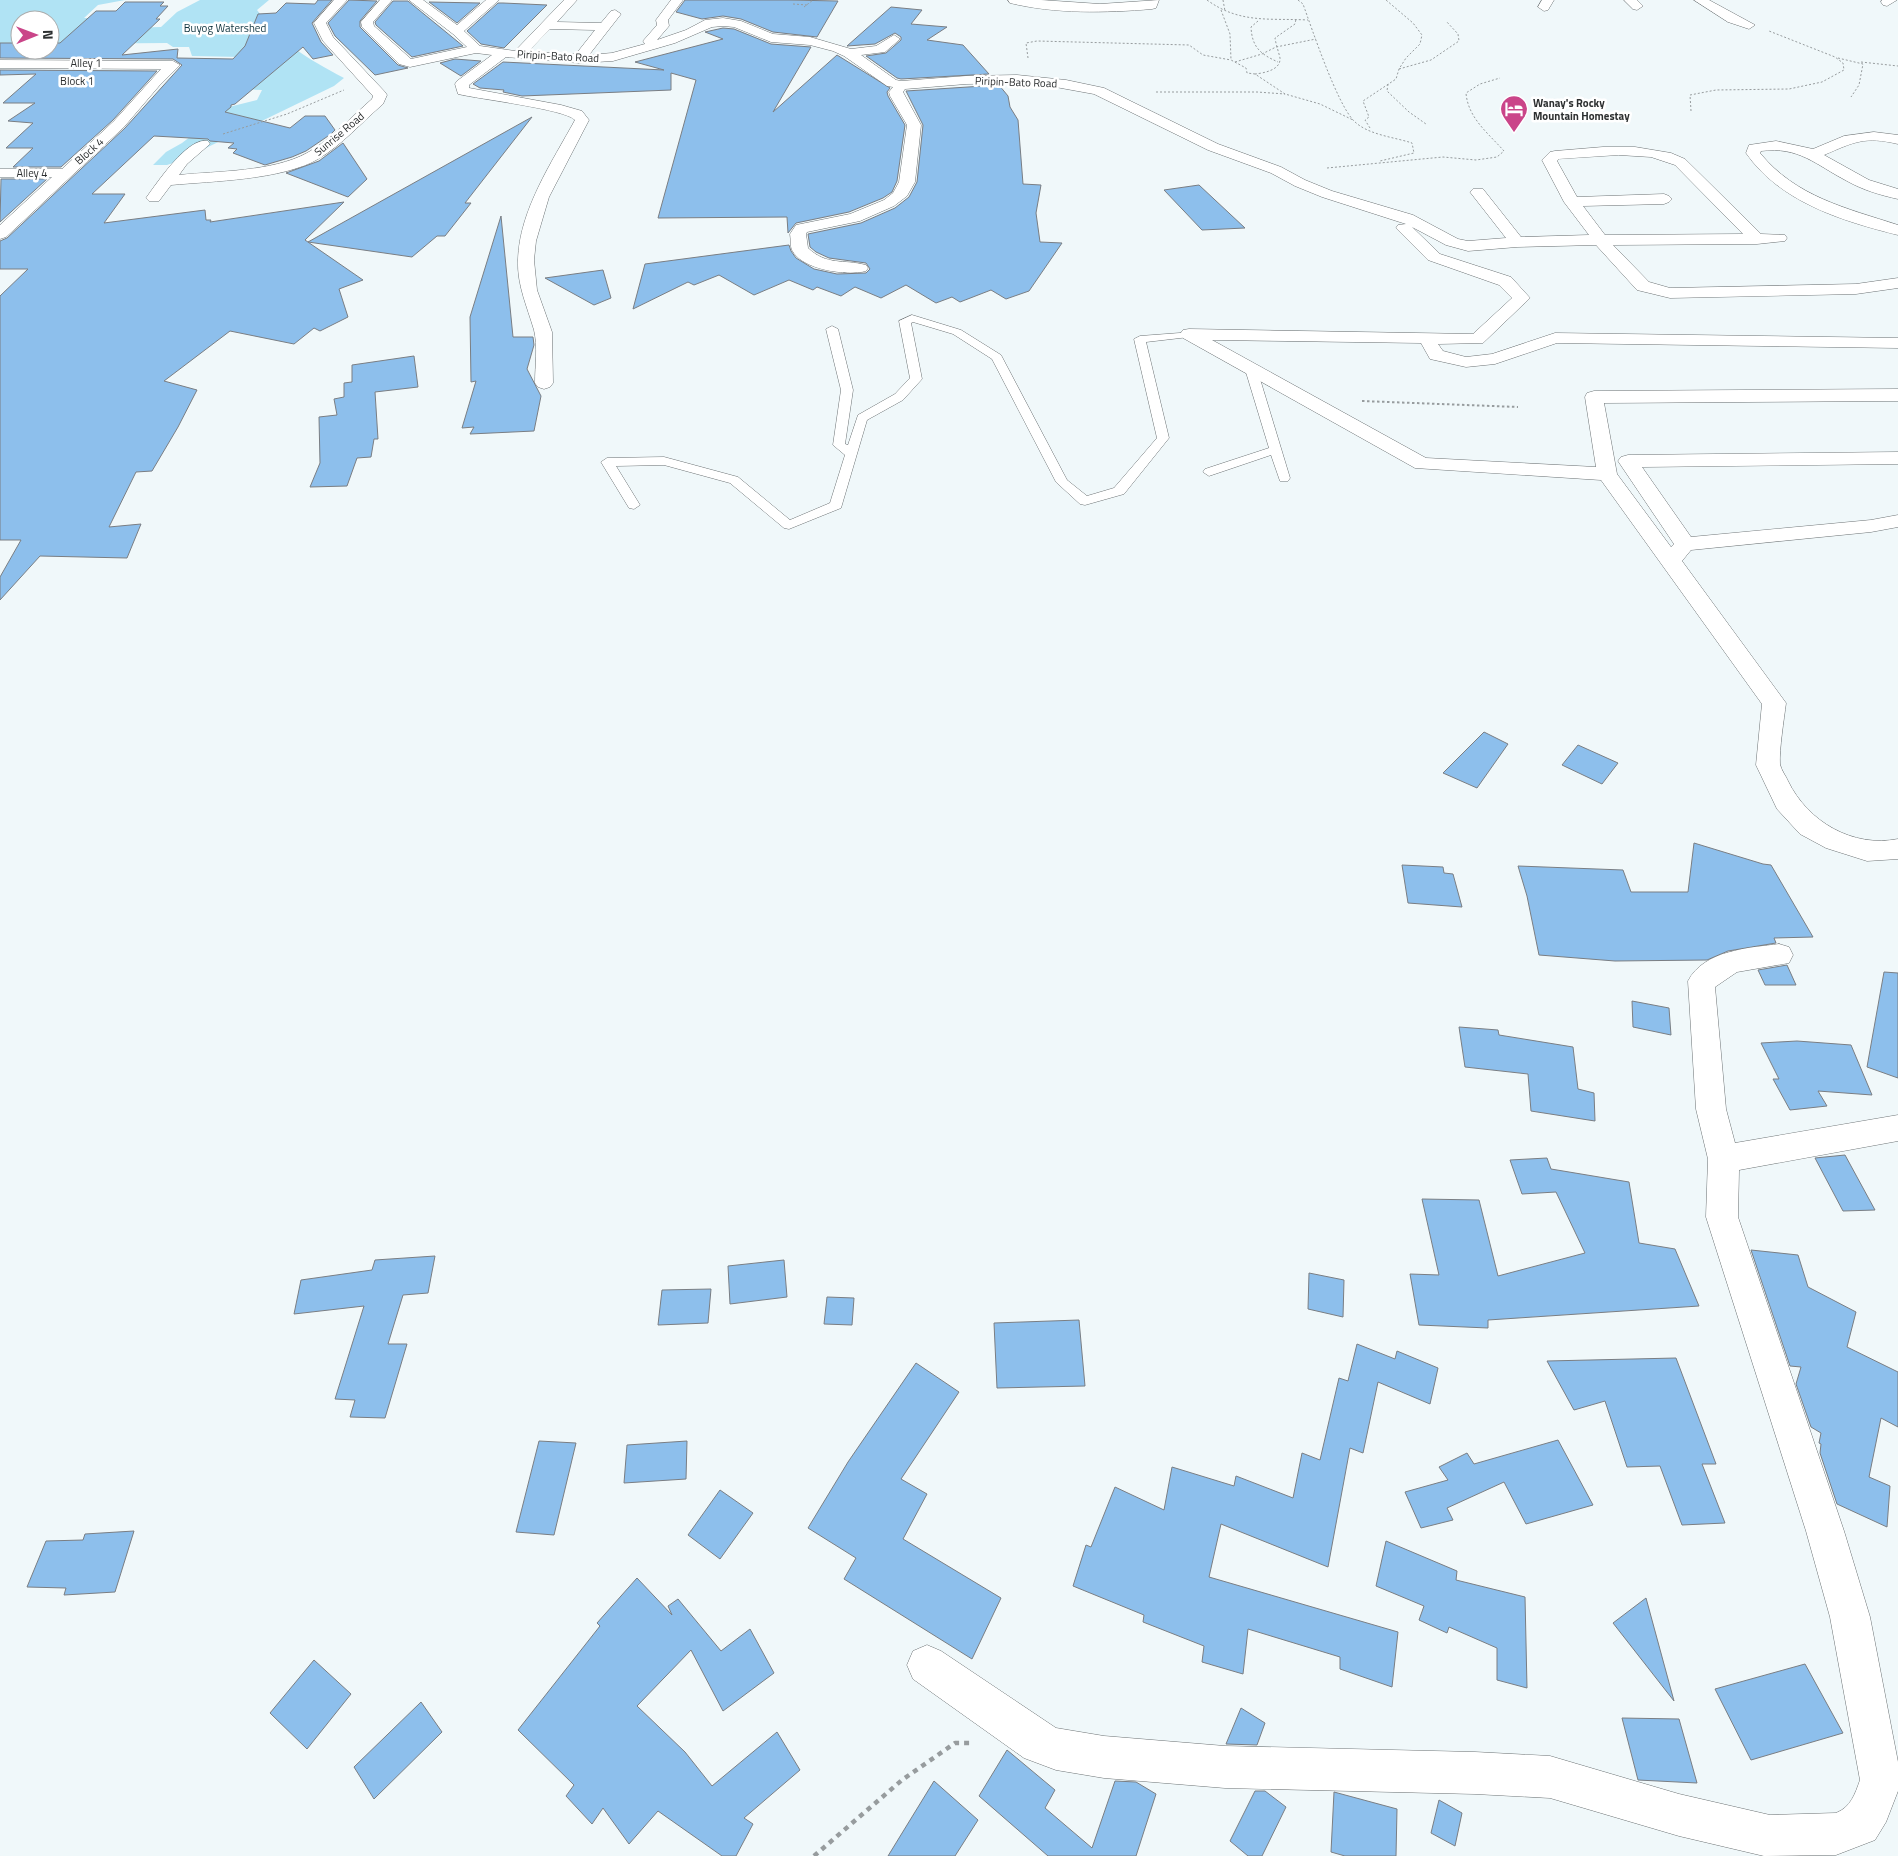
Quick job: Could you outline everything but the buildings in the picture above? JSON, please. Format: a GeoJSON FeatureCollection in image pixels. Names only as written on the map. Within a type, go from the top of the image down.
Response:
{"type":"FeatureCollection","features":[{"type":"Feature","properties":{"kind":"street","name":"Sunrise Road"},"geometry":{"type":"LineString","coordinates":[[168,181],[286,166],[312,157],[378,101],[380,95],[327,38],[320,23],[341,0]]}},
{"type":"Feature","properties":{"kind":"street"},"geometry":{"type":"LineString","coordinates":[[386,0],[367,22],[368,27],[404,61],[417,63],[476,49]]}},
{"type":"Feature","properties":{"kind":"street"},"geometry":{"type":"LineString","coordinates":[[415,0],[476,49]]}},
{"type":"Feature","properties":{"kind":"street"},"geometry":{"type":"LineString","coordinates":[[457,32],[493,0]]}},
{"type":"Feature","properties":{"kind":"street"},"geometry":{"type":"LineString","coordinates":[[518,55],[517,53],[571,0]]}},
{"type":"Feature","properties":{"kind":"street"},"geometry":{"type":"LineString","coordinates":[[653,45],[649,42],[664,26],[662,20],[677,0]]}},
{"type":"Feature","properties":{"kind":"street"},"geometry":{"type":"LineString","coordinates":[[1014,0],[1068,8],[1089,9],[1152,5],[1153,0]]}},
{"type":"Feature","properties":{"kind":"street"},"geometry":{"type":"LineString","coordinates":[[1700,0],[1732,19],[1750,25]]}},
{"type":"Feature","properties":{"kind":"street"},"geometry":{"type":"LineString","coordinates":[[579,59],[602,27],[615,14]]}},
{"type":"Feature","properties":{"kind":"street","name":"Piripin-Bato Road"},"geometry":{"type":"LineString","coordinates":[[476,49],[518,55],[579,59],[613,57],[690,33],[709,23],[724,22],[737,24],[771,38],[810,41],[850,53],[892,83],[901,85],[965,80],[1042,81],[1080,86],[1108,96],[1213,147],[1276,170],[1300,183],[1327,194],[1387,211],[1434,257],[1505,281],[1522,298],[1478,339],[1427,339]]}},
{"type":"Feature","properties":{"kind":"street"},"geometry":{"type":"LineString","coordinates":[[547,25],[602,27]]}},
{"type":"Feature","properties":{"kind":"street"},"geometry":{"type":"LineString","coordinates":[[850,53],[880,49],[894,39]]}},
{"type":"Feature","properties":{"kind":"street"},"geometry":{"type":"LineString","coordinates":[[503,53],[462,84],[463,91],[556,108],[577,114],[582,120],[541,197],[528,241],[526,260],[529,290],[543,332],[544,383]]}},
{"type":"Feature","properties":{"kind":"street","name":"Alley 1"},"geometry":{"type":"LineString","coordinates":[[0,64],[173,65]]}},
{"type":"Feature","properties":{"kind":"street","name":"Block 4"},"geometry":{"type":"LineString","coordinates":[[0,234],[119,124],[154,83],[173,65]]}},
{"type":"Feature","properties":{"kind":"street"},"geometry":{"type":"LineString","coordinates":[[136,83],[154,83]]}},
{"type":"Feature","properties":{"kind":"street"},"geometry":{"type":"LineString","coordinates":[[860,268],[848,268],[815,262],[800,249],[798,234],[802,228],[809,225],[854,218],[889,203],[899,196],[907,182],[914,125],[897,96],[896,92],[901,85]]}},
{"type":"Feature","properties":{"kind":"street"},"geometry":{"type":"LineString","coordinates":[[1813,154],[1826,150],[1835,143],[1861,136],[1898,140]]}},
{"type":"Feature","properties":{"kind":"street"},"geometry":{"type":"LineString","coordinates":[[154,198],[182,162],[203,144]]}},
{"type":"Feature","properties":{"kind":"street"},"geometry":{"type":"LineString","coordinates":[[1898,194],[1879,191],[1846,176],[1813,154],[1797,148],[1767,145],[1754,148],[1753,153],[1763,168],[1787,188],[1819,204],[1898,230]]}},
{"type":"Feature","properties":{"kind":"street"},"geometry":{"type":"LineString","coordinates":[[1757,239],[1680,162],[1657,152],[1637,151],[1551,156],[1549,160],[1572,202],[1600,240],[1643,286],[1670,293],[1856,289],[1898,283]]}},
{"type":"Feature","properties":{"kind":"street","name":"Alley 4"},"geometry":{"type":"LineString","coordinates":[[0,173],[64,173]]}},
{"type":"Feature","properties":{"kind":"street"},"geometry":{"type":"LineString","coordinates":[[1478,192],[1517,242]]}},
{"type":"Feature","properties":{"kind":"street"},"geometry":{"type":"LineString","coordinates":[[1572,202],[1664,199]]}},
{"type":"Feature","properties":{"kind":"street"},"geometry":{"type":"LineString","coordinates":[[1387,211],[1407,218],[1439,236],[1468,246],[1517,242],[1779,238]]}},
{"type":"Feature","properties":{"kind":"street"},"geometry":{"type":"LineString","coordinates":[[1189,334],[1427,339],[1436,355],[1466,362],[1495,359],[1555,338],[1898,343]]}},
{"type":"Feature","properties":{"kind":"street"},"geometry":{"type":"LineString","coordinates":[[1189,334],[1422,464],[1607,474]]}},
{"type":"Feature","properties":{"kind":"street"},"geometry":{"type":"LineString","coordinates":[[1677,553],[1607,474],[1594,397],[1898,396]]}},
{"type":"Feature","properties":{"kind":"street"},"geometry":{"type":"LineString","coordinates":[[1898,458],[1628,461],[1677,553],[1774,703],[1768,765],[1786,803],[1809,827],[1835,841],[1867,851],[1898,849]]}},
{"type":"Feature","properties":{"kind":"street"},"geometry":{"type":"LineString","coordinates":[[1677,553],[1898,521]]}},
{"type":"Feature","properties":{"kind":"street"},"geometry":{"type":"LineString","coordinates":[[927,1665],[1039,1743],[1104,1757],[1225,1767],[1475,1773],[1550,1777],[1679,1815],[1770,1836],[1836,1834],[1860,1825],[1871,1807],[1880,1780],[1850,1617],[1825,1531],[1722,1217],[1724,1159],[1711,1109],[1702,981],[1730,962],[1779,955]]}},
{"type":"Feature","properties":{"kind":"street"},"geometry":{"type":"LineString","coordinates":[[1724,1159],[1898,1128]]}},
{"type":"Feature","properties":{"kind":"lane"},"geometry":{"type":"LineString","coordinates":[[634,505],[607,462],[664,461],[734,480],[789,526],[836,505],[862,418],[899,397],[916,379],[905,322],[912,318],[957,332],[997,357],[1062,482],[1085,501],[1119,491],[1163,438],[1140,339],[1189,334]]}},
{"type":"Feature","properties":{"kind":"lane"},"geometry":{"type":"LineString","coordinates":[[832,330],[847,390],[839,445],[852,454]]}},
{"type":"Feature","properties":{"kind":"lane"},"geometry":{"type":"LineString","coordinates":[[1251,368],[1284,478]]}},
{"type":"Feature","properties":{"kind":"lane"},"geometry":{"type":"LineString","coordinates":[[1209,472],[1275,450]]}},
{"type":"Feature","properties":{"kind":"path"},"geometry":{"type":"LineString","coordinates":[[804,7],[813,0]]}},
{"type":"Feature","properties":{"kind":"path"},"geometry":{"type":"LineString","coordinates":[[1207,0],[1225,12],[1258,21],[1308,20]]}},
{"type":"Feature","properties":{"kind":"path"},"geometry":{"type":"LineString","coordinates":[[1223,0],[1225,12]]}},
{"type":"Feature","properties":{"kind":"path"},"geometry":{"type":"LineString","coordinates":[[1298,0],[1303,4],[1316,39],[1353,120]]}},
{"type":"Feature","properties":{"kind":"path"},"geometry":{"type":"LineString","coordinates":[[1370,129],[1365,120],[1369,116],[1363,101],[1396,79],[1399,69],[1420,44],[1422,35],[1413,23],[1386,0]]}},
{"type":"Feature","properties":{"kind":"path"},"geometry":{"type":"LineString","coordinates":[[793,4],[807,5]]}},
{"type":"Feature","properties":{"kind":"path"},"geometry":{"type":"LineString","coordinates":[[1221,10],[1230,34],[1231,60]]}},
{"type":"Feature","properties":{"kind":"path"},"geometry":{"type":"LineString","coordinates":[[1037,41],[1189,45],[1203,55],[1231,60],[1246,68],[1247,73],[1255,74],[1266,72],[1278,65],[1280,58],[1275,38],[1295,24],[1296,19]]}},
{"type":"Feature","properties":{"kind":"path"},"geometry":{"type":"LineString","coordinates":[[1258,21],[1251,27],[1252,43],[1257,51],[1279,62]]}},
{"type":"Feature","properties":{"kind":"path"},"geometry":{"type":"LineString","coordinates":[[1399,69],[1423,65],[1452,48],[1459,41],[1458,34],[1446,21]]}},
{"type":"Feature","properties":{"kind":"path"},"geometry":{"type":"LineString","coordinates":[[1750,25],[1835,57],[1898,66]]}},
{"type":"Feature","properties":{"kind":"path"},"geometry":{"type":"LineString","coordinates":[[1235,63],[1276,47],[1316,39]]}},
{"type":"Feature","properties":{"kind":"path"},"geometry":{"type":"LineString","coordinates":[[1691,111],[1690,95],[1716,90],[1744,91],[1789,88],[1822,82],[1844,70],[1843,63],[1835,57]]}},
{"type":"Feature","properties":{"kind":"path"},"geometry":{"type":"LineString","coordinates":[[1851,97],[1858,90],[1862,82],[1863,64],[1858,61]]}},
{"type":"Feature","properties":{"kind":"path"},"geometry":{"type":"LineString","coordinates":[[1255,74],[1285,94]]}},
{"type":"Feature","properties":{"kind":"path"},"geometry":{"type":"LineString","coordinates":[[1108,96],[1210,91],[1285,94],[1320,104],[1370,129],[1412,143],[1414,153],[1366,164],[1443,157],[1476,160],[1497,157],[1504,151],[1471,114],[1466,100],[1466,93],[1480,84],[1500,78]]}},
{"type":"Feature","properties":{"kind":"path"},"geometry":{"type":"LineString","coordinates":[[228,133],[287,114],[368,80]]}},
{"type":"Feature","properties":{"kind":"path"},"geometry":{"type":"LineString","coordinates":[[1388,84],[1388,92],[1426,124]]}},
{"type":"Feature","properties":{"kind":"path"},"geometry":{"type":"LineString","coordinates":[[1306,399],[1518,407]]}},
{"type":"Feature","properties":{"kind":"path"},"geometry":{"type":"LineString","coordinates":[[814,1856],[902,1780],[955,1743],[973,1743]]}},
{"type":"Feature","properties":{"kind":"green space","name":"Buyog Watershed"},"geometry":{"type":"Polygon","coordinates":[[[0,0],[125,0],[98,5],[84,18],[135,18],[126,28],[161,27],[177,12],[200,0],[269,0],[257,10],[277,33],[296,50],[344,78],[334,86],[179,161],[167,165],[153,165],[166,152],[182,143],[229,107],[257,100],[262,90],[235,89],[241,57],[192,56],[189,47],[173,47],[167,43],[60,44],[60,10],[10,10],[10,44],[0,44],[0,0]]]}},
{"type":"Feature","properties":{"kind":"place","name":"Wanay's Rocky Mountain Homestay"},"geometry":{"type":"Point","coordinates":[1514,133]}}]}
